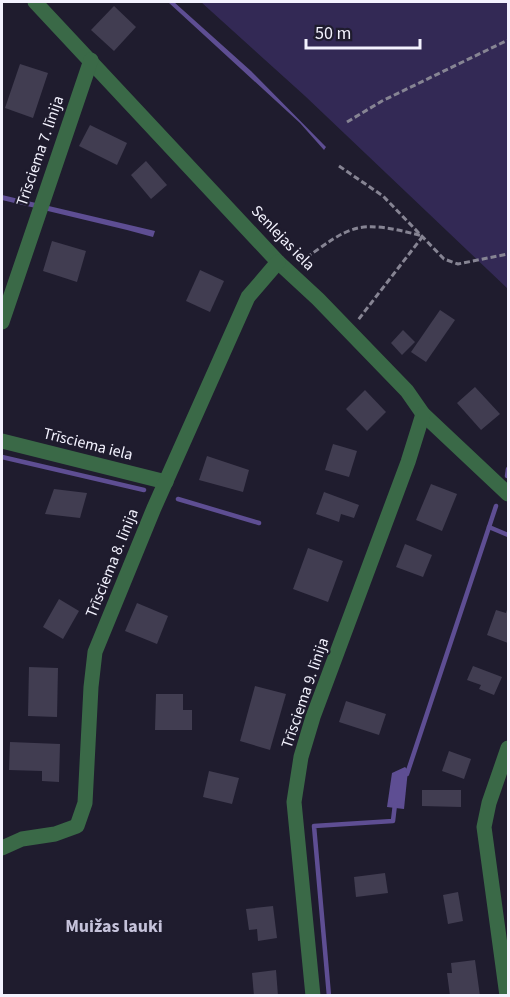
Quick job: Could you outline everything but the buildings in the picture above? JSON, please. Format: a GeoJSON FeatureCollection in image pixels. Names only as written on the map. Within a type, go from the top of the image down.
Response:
{"type":"FeatureCollection","features":[{"type":"Feature","properties":{"kind":"street","name":"Senlejas iela"},"geometry":{"type":"LineString","coordinates":[[35,2],[283,267],[407,391],[423,414],[508,494]]}},
{"type":"Feature","properties":{"kind":"street","name":"Trīsciema 7. līnija"},"geometry":{"type":"LineString","coordinates":[[2,322],[91,60]]}},
{"type":"Feature","properties":{"kind":"street","name":"Trīsciema 8. līnija"},"geometry":{"type":"LineString","coordinates":[[2,848],[22,839],[55,834],[77,826],[85,803],[95,652],[166,482],[248,297],[283,267]]}},
{"type":"Feature","properties":{"kind":"street","name":"Trīsciema 9. līnija"},"geometry":{"type":"LineString","coordinates":[[313,996],[294,802],[301,757],[313,717],[408,462],[423,414]]}},
{"type":"Feature","properties":{"kind":"street","name":"Trīsciema iela"},"geometry":{"type":"LineString","coordinates":[[2,441],[166,482]]}},
{"type":"Feature","properties":{"kind":"street"},"geometry":{"type":"LineString","coordinates":[[507,996],[484,827],[489,803],[508,748]]}},
{"type":"Feature","properties":{"kind":"path"},"geometry":{"type":"LineString","coordinates":[[347,122],[382,101],[508,40]]}},
{"type":"Feature","properties":{"kind":"path"},"geometry":{"type":"LineString","coordinates":[[339,166],[383,196],[444,259],[458,264],[508,254]]}},
{"type":"Feature","properties":{"kind":"path"},"geometry":{"type":"LineString","coordinates":[[283,267],[342,232],[357,226],[402,230],[423,236]]}},
{"type":"Feature","properties":{"kind":"path"},"geometry":{"type":"LineString","coordinates":[[349,331],[423,236]]}},
{"type":"Feature","properties":{"kind":"shaded area"},"geometry":{"type":"Polygon","coordinates":[[[168,2],[174,2],[251,71],[326,147],[324,150],[300,123],[168,2]]]}},
{"type":"Feature","properties":{"kind":"shaded area"},"geometry":{"type":"Polygon","coordinates":[[[201,2],[508,2],[508,289],[305,96],[201,2]]]}},
{"type":"Feature","properties":{"kind":"shaded area"},"geometry":{"type":"Polygon","coordinates":[[[2,195],[155,231],[153,237],[2,200],[2,195]]]}},
{"type":"Feature","properties":{"kind":"shaded area"},"geometry":{"type":"Polygon","coordinates":[[[405,767],[408,770],[404,809],[387,807],[392,773],[405,767]]]}},
{"type":"Feature","properties":{"kind":"waterway"},"geometry":{"type":"LineString","coordinates":[[2,457],[144,490]]}},
{"type":"Feature","properties":{"kind":"waterway"},"geometry":{"type":"LineString","coordinates":[[507,476],[508,469]]}},
{"type":"Feature","properties":{"kind":"waterway"},"geometry":{"type":"LineString","coordinates":[[178,499],[259,523]]}},
{"type":"Feature","properties":{"kind":"waterway"},"geometry":{"type":"LineString","coordinates":[[407,774],[496,506]]}},
{"type":"Feature","properties":{"kind":"waterway"},"geometry":{"type":"LineString","coordinates":[[489,527],[508,535]]}},
{"type":"Feature","properties":{"kind":"waterway"},"geometry":{"type":"LineString","coordinates":[[329,996],[314,826],[393,821],[395,804]]}},
{"type":"Feature","properties":{"kind":"district","name":"Muižas lauki"},"geometry":{"type":"Point","coordinates":[114,926]}}]}
